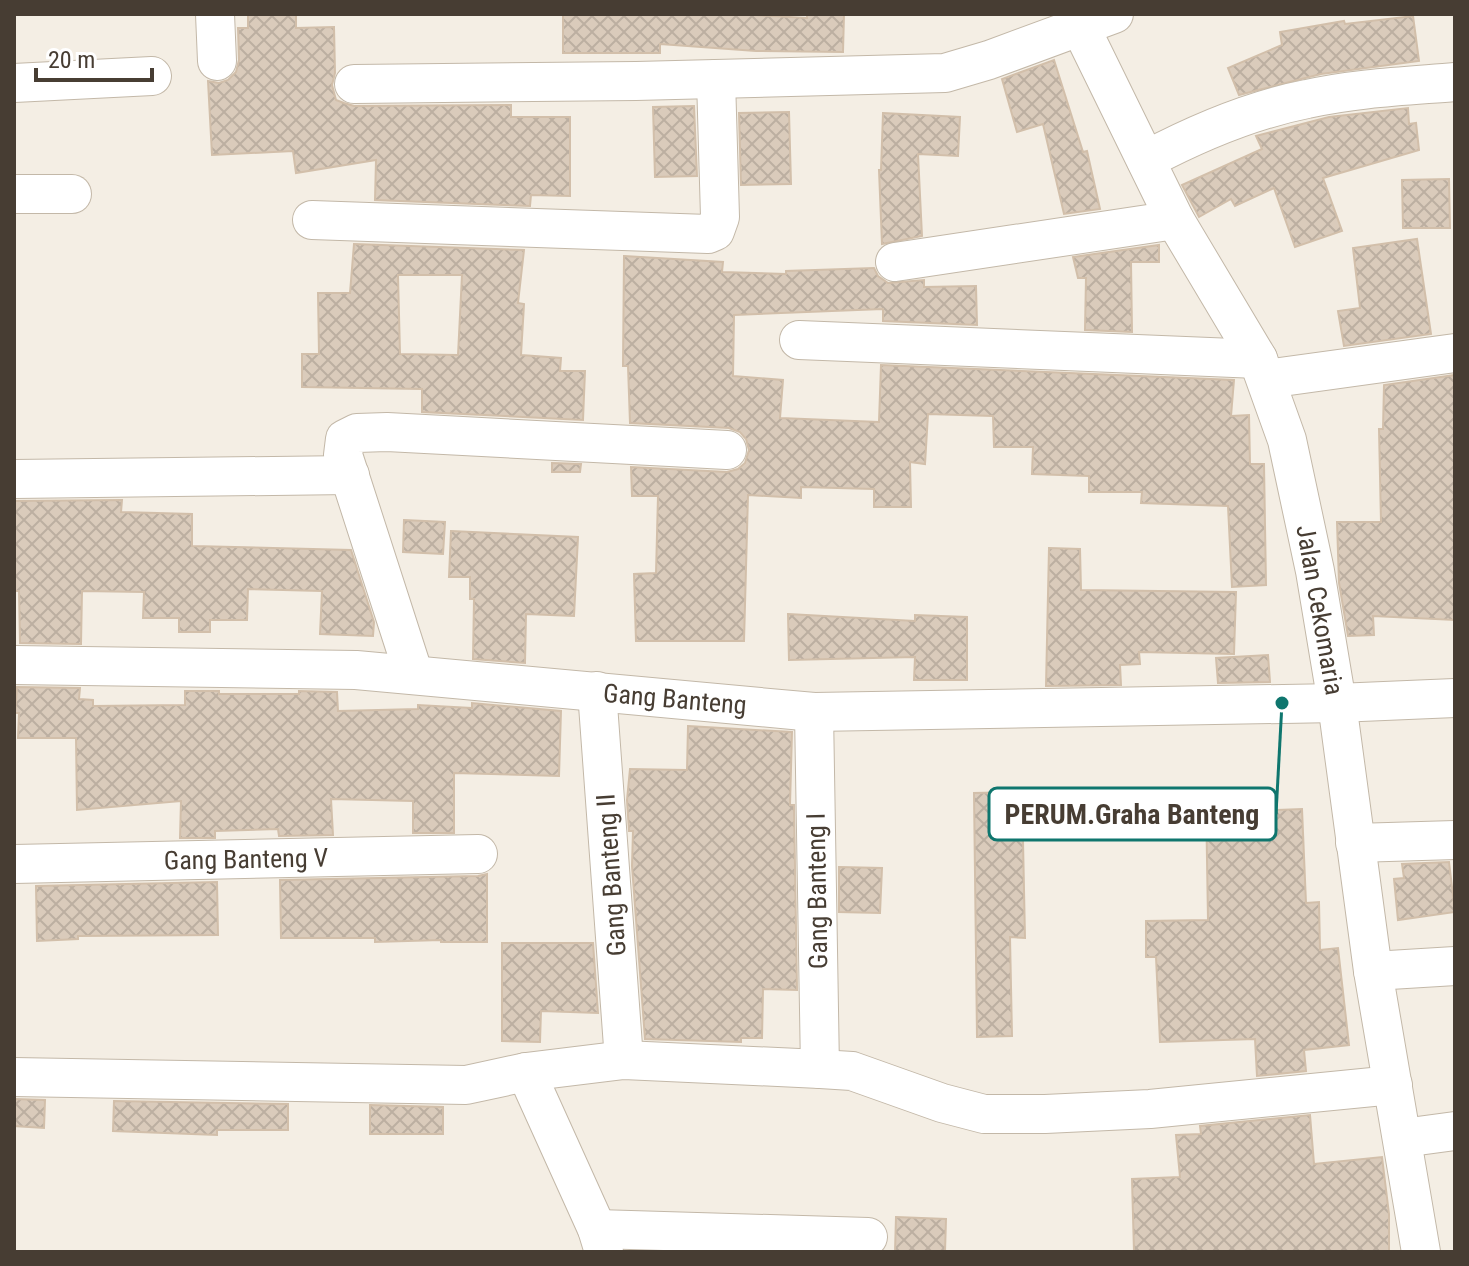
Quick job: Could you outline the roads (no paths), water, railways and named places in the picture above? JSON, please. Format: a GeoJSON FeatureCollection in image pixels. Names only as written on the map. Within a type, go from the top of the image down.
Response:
{"type":"FeatureCollection","features":[{"type":"Feature","properties":{"kind":"street"},"geometry":{"type":"LineString","coordinates":[[215,14],[217,61]]}},
{"type":"Feature","properties":{"kind":"street"},"geometry":{"type":"LineString","coordinates":[[354,84],[945,73],[989,60],[1089,19]]}},
{"type":"Feature","properties":{"kind":"street","name":"Jalan Cekomaria"},"geometry":{"type":"LineString","coordinates":[[1089,19],[1146,160],[1175,220],[1262,369],[1287,440],[1315,571],[1337,703],[1373,971],[1421,1252]]}},
{"type":"Feature","properties":{"kind":"street"},"geometry":{"type":"LineString","coordinates":[[14,83],[152,76]]}},
{"type":"Feature","properties":{"kind":"street"},"geometry":{"type":"LineString","coordinates":[[312,220],[708,234],[715,231],[720,217],[716,79]]}},
{"type":"Feature","properties":{"kind":"street"},"geometry":{"type":"LineString","coordinates":[[1146,160],[1191,136],[1262,110],[1347,92],[1455,82]]}},
{"type":"Feature","properties":{"kind":"street"},"geometry":{"type":"LineString","coordinates":[[14,194],[72,194]]}},
{"type":"Feature","properties":{"kind":"street"},"geometry":{"type":"LineString","coordinates":[[895,262],[1175,220]]}},
{"type":"Feature","properties":{"kind":"street"},"geometry":{"type":"LineString","coordinates":[[799,340],[1262,369],[1455,353]]}},
{"type":"Feature","properties":{"kind":"street"},"geometry":{"type":"LineString","coordinates":[[414,675],[343,455],[345,439],[357,433],[371,432],[727,450]]}},
{"type":"Feature","properties":{"kind":"street"},"geometry":{"type":"LineString","coordinates":[[14,479],[350,475]]}},
{"type":"Feature","properties":{"kind":"street","name":"Gang Banteng"},"geometry":{"type":"LineString","coordinates":[[14,665],[356,670],[814,712],[1337,703],[1455,698]]}},
{"type":"Feature","properties":{"kind":"street","name":"Gang Banteng II"},"geometry":{"type":"LineString","coordinates":[[597,691],[624,1060]]}},
{"type":"Feature","properties":{"kind":"street","name":"Gang Banteng I"},"geometry":{"type":"LineString","coordinates":[[814,712],[820,1069]]}},
{"type":"Feature","properties":{"kind":"street"},"geometry":{"type":"LineString","coordinates":[[1355,843],[1455,840]]}},
{"type":"Feature","properties":{"kind":"street","name":"Gang Banteng V"},"geometry":{"type":"LineString","coordinates":[[14,864],[478,854]]}},
{"type":"Feature","properties":{"kind":"street"},"geometry":{"type":"LineString","coordinates":[[1373,971],[1455,966]]}},
{"type":"Feature","properties":{"kind":"street"},"geometry":{"type":"LineString","coordinates":[[14,1077],[466,1085],[526,1072],[624,1060],[852,1071],[942,1103],[984,1114],[1150,1109],[1393,1085]]}},
{"type":"Feature","properties":{"kind":"street"},"geometry":{"type":"LineString","coordinates":[[526,1072],[600,1240],[868,1237]]}},
{"type":"Feature","properties":{"kind":"street"},"geometry":{"type":"LineString","coordinates":[[1403,1138],[1455,1131]]}},
{"type":"Feature","properties":{"kind":"place","name":"PERUM.Graha Banteng"},"geometry":{"type":"Point","coordinates":[1282,703]}}]}
